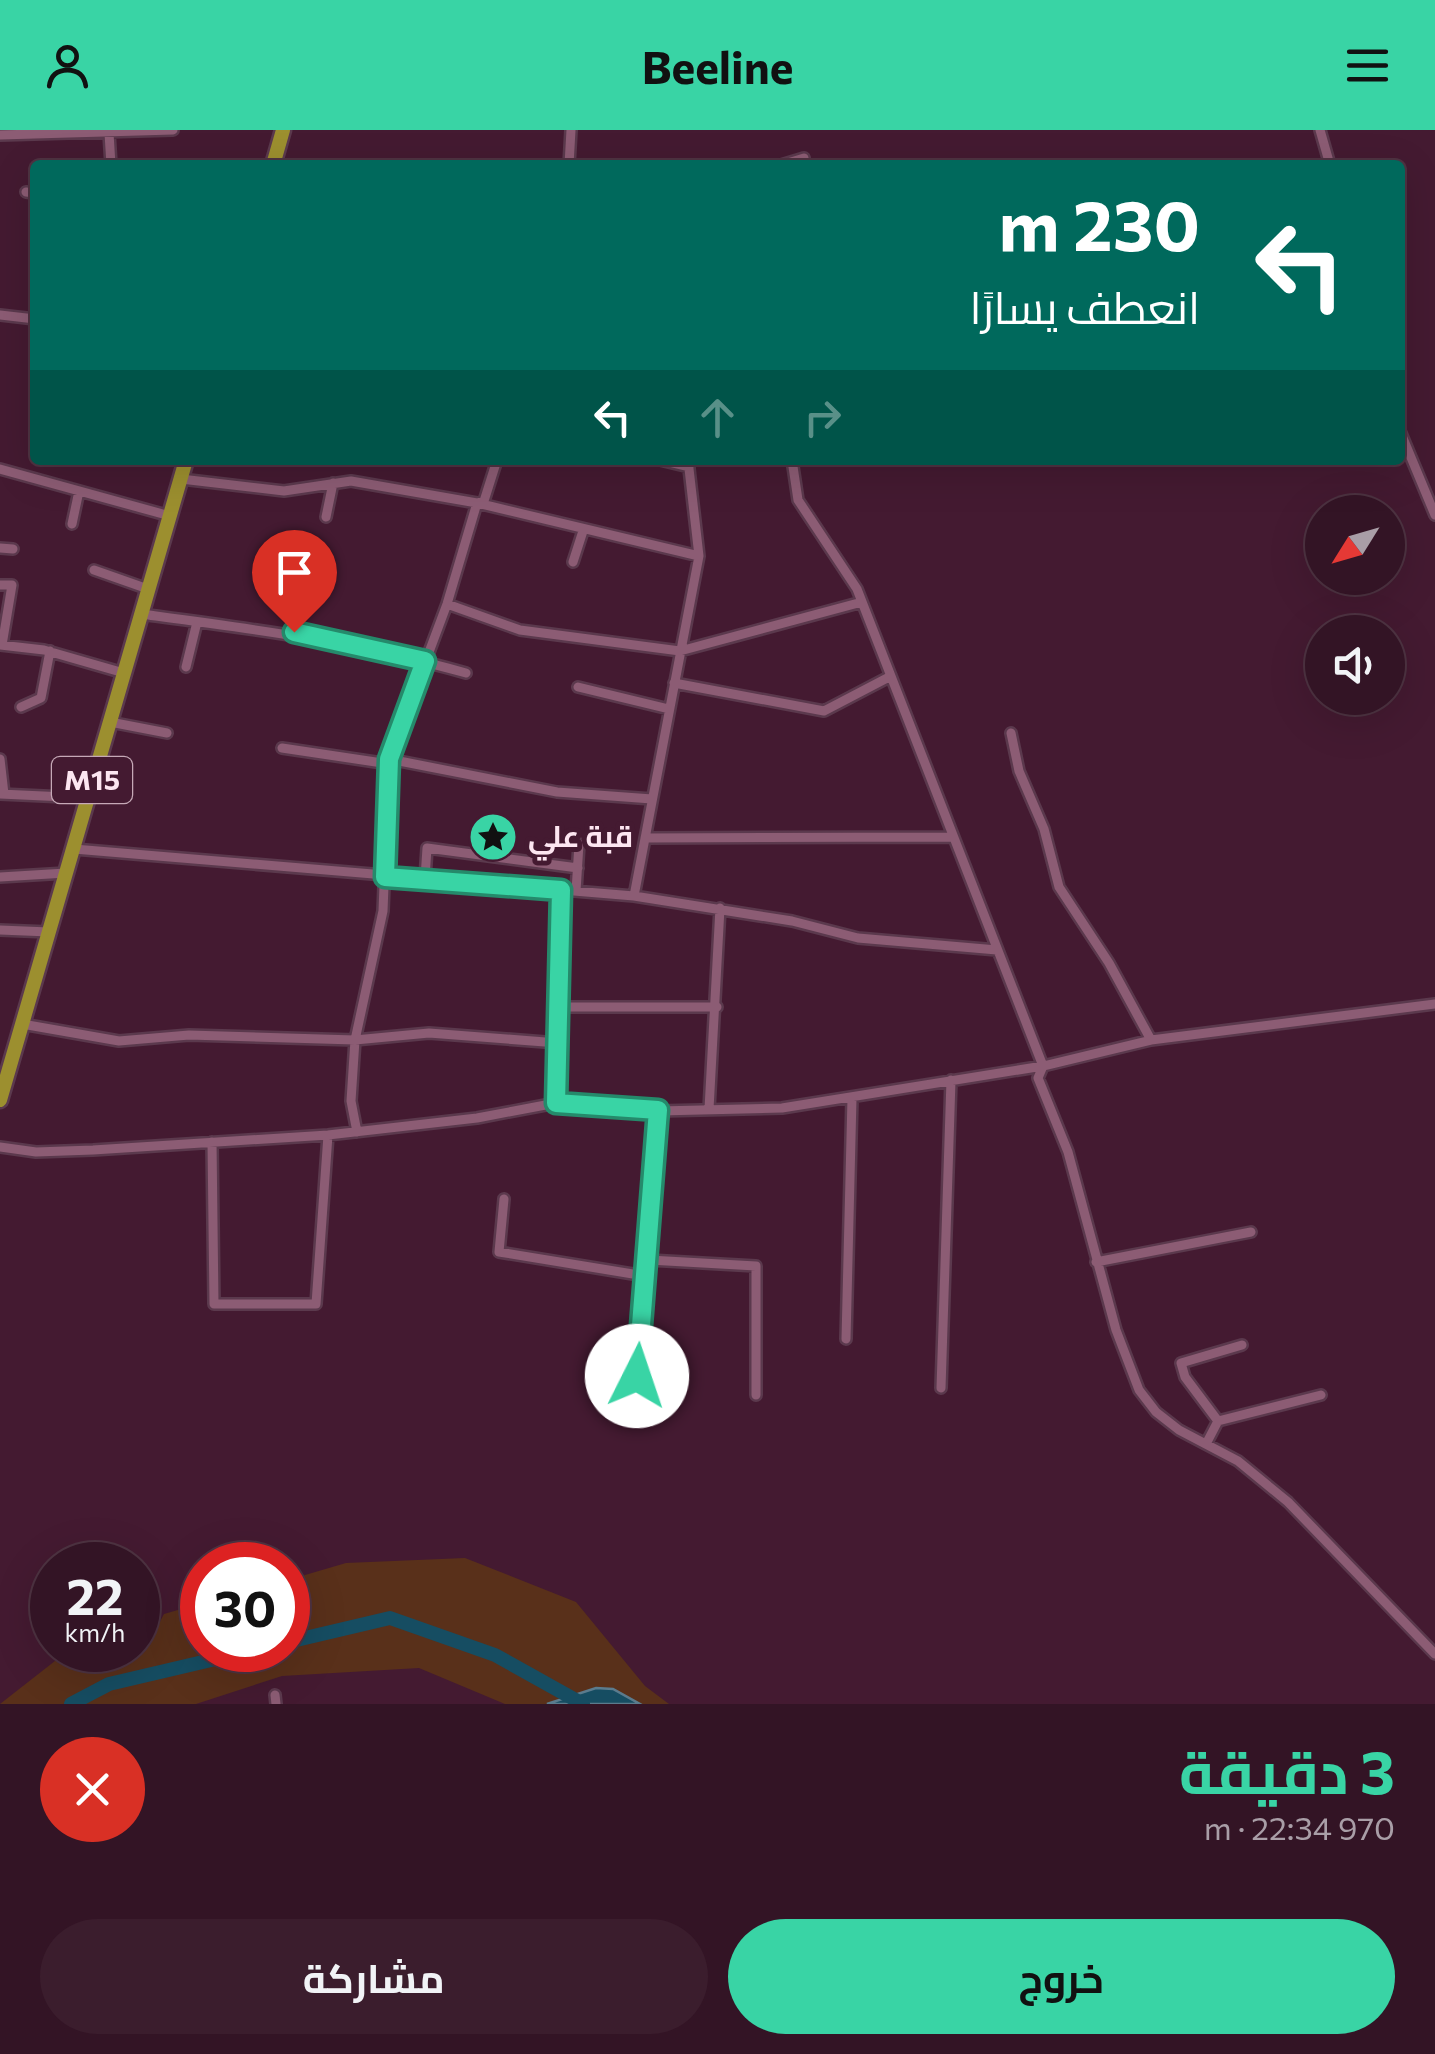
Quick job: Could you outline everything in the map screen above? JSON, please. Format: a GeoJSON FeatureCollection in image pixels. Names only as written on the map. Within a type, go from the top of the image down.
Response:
{"type":"FeatureCollection","features":[{"type":"Feature","properties":{"kind":"highway"},"geometry":{"type":"LineString","coordinates":[[274,160],[283,130]]}},
{"type":"Feature","properties":{"kind":"highway","name":"M15"},"geometry":{"type":"LineString","coordinates":[[0,1100],[184,465]]}},
{"type":"Feature","properties":{"kind":"street"},"geometry":{"type":"LineString","coordinates":[[0,134],[173,130]]}},
{"type":"Feature","properties":{"kind":"street"},"geometry":{"type":"LineString","coordinates":[[269,130],[283,130]]}},
{"type":"Feature","properties":{"kind":"street"},"geometry":{"type":"LineString","coordinates":[[569,160],[571,130]]}},
{"type":"Feature","properties":{"kind":"street"},"geometry":{"type":"LineString","coordinates":[[1320,130],[1329,160]]}},
{"type":"Feature","properties":{"kind":"street"},"geometry":{"type":"LineString","coordinates":[[110,133],[110,160]]}},
{"type":"Feature","properties":{"kind":"street"},"geometry":{"type":"LineString","coordinates":[[798,160],[804,158]]}},
{"type":"Feature","properties":{"kind":"street"},"geometry":{"type":"LineString","coordinates":[[0,315],[30,318]]}},
{"type":"Feature","properties":{"kind":"street"},"geometry":{"type":"LineString","coordinates":[[1405,443],[1435,516]]}},
{"type":"Feature","properties":{"kind":"street"},"geometry":{"type":"LineString","coordinates":[[477,503],[484,501],[495,465]]}},
{"type":"Feature","properties":{"kind":"street"},"geometry":{"type":"LineString","coordinates":[[634,896],[700,556],[688,465]]}},
{"type":"Feature","properties":{"kind":"street"},"geometry":{"type":"LineString","coordinates":[[793,465],[798,500],[862,602],[1043,1066],[1038,1078],[1068,1152],[1096,1262],[1139,1390],[1156,1412],[1238,1462],[1288,1502],[1435,1654]]}},
{"type":"Feature","properties":{"kind":"street"},"geometry":{"type":"LineString","coordinates":[[0,468],[170,516]]}},
{"type":"Feature","properties":{"kind":"street"},"geometry":{"type":"LineString","coordinates":[[180,479],[284,491],[351,481],[477,503],[700,556]]}},
{"type":"Feature","properties":{"kind":"street"},"geometry":{"type":"LineString","coordinates":[[326,517],[332,483]]}},
{"type":"Feature","properties":{"kind":"street"},"geometry":{"type":"LineString","coordinates":[[72,524],[78,490]]}},
{"type":"Feature","properties":{"kind":"street"},"geometry":{"type":"LineString","coordinates":[[357,1132],[351,1101],[355,1040],[383,911],[389,762],[447,604],[477,503]]}},
{"type":"Feature","properties":{"kind":"street"},"geometry":{"type":"LineString","coordinates":[[574,562],[583,531]]}},
{"type":"Feature","properties":{"kind":"street"},"geometry":{"type":"LineString","coordinates":[[0,548],[13,549]]}},
{"type":"Feature","properties":{"kind":"street"},"geometry":{"type":"LineString","coordinates":[[94,570],[148,589]]}},
{"type":"Feature","properties":{"kind":"street"},"geometry":{"type":"LineString","coordinates":[[0,585],[12,585],[1,645],[50,651],[124,673]]}},
{"type":"Feature","properties":{"kind":"street"},"geometry":{"type":"LineString","coordinates":[[447,604],[520,630],[680,650],[862,602]]}},
{"type":"Feature","properties":{"kind":"street"},"geometry":{"type":"LineString","coordinates":[[141,614],[294,632],[466,673]]}},
{"type":"Feature","properties":{"kind":"street"},"geometry":{"type":"LineString","coordinates":[[186,667],[197,622]]}},
{"type":"Feature","properties":{"kind":"street"},"geometry":{"type":"LineString","coordinates":[[21,708],[41,698],[50,651]]}},
{"type":"Feature","properties":{"kind":"street"},"geometry":{"type":"LineString","coordinates":[[674,683],[824,711],[891,676]]}},
{"type":"Feature","properties":{"kind":"street"},"geometry":{"type":"LineString","coordinates":[[578,687],[669,709]]}},
{"type":"Feature","properties":{"kind":"street"},"geometry":{"type":"LineString","coordinates":[[110,722],[167,733]]}},
{"type":"Feature","properties":{"kind":"street"},"geometry":{"type":"LineString","coordinates":[[1011,733],[1019,771],[1044,829],[1060,886],[1109,962],[1150,1040]]}},
{"type":"Feature","properties":{"kind":"street"},"geometry":{"type":"LineString","coordinates":[[282,748],[389,762],[557,792],[652,799]]}},
{"type":"Feature","properties":{"kind":"street"},"geometry":{"type":"LineString","coordinates":[[0,760],[2,794],[87,798]]}},
{"type":"Feature","properties":{"kind":"street"},"geometry":{"type":"LineString","coordinates":[[645,838],[952,837]]}},
{"type":"Feature","properties":{"kind":"street"},"geometry":{"type":"LineString","coordinates":[[576,891],[578,844]]}},
{"type":"Feature","properties":{"kind":"street"},"geometry":{"type":"LineString","coordinates":[[426,878],[428,848],[578,868]]}},
{"type":"Feature","properties":{"kind":"street"},"geometry":{"type":"LineString","coordinates":[[74,849],[634,896],[720,908],[858,938],[997,950]]}},
{"type":"Feature","properties":{"kind":"street"},"geometry":{"type":"LineString","coordinates":[[0,877],[66,874]]}},
{"type":"Feature","properties":{"kind":"street"},"geometry":{"type":"LineString","coordinates":[[556,1103],[561,890]]}},
{"type":"Feature","properties":{"kind":"street"},"geometry":{"type":"LineString","coordinates":[[709,1109],[718,1007],[720,908]]}},
{"type":"Feature","properties":{"kind":"street"},"geometry":{"type":"LineString","coordinates":[[0,930],[49,932]]}},
{"type":"Feature","properties":{"kind":"street"},"geometry":{"type":"LineString","coordinates":[[0,1147],[36,1152],[328,1135],[556,1103],[658,1110],[782,1108],[1043,1066],[1150,1040],[1435,1004]]}},
{"type":"Feature","properties":{"kind":"street"},"geometry":{"type":"LineString","coordinates":[[559,1007],[718,1007]]}},
{"type":"Feature","properties":{"kind":"street"},"geometry":{"type":"LineString","coordinates":[[22,1024],[118,1041],[190,1035],[355,1040],[429,1032],[558,1043]]}},
{"type":"Feature","properties":{"kind":"street"},"geometry":{"type":"LineString","coordinates":[[940,1388],[951,1080]]}},
{"type":"Feature","properties":{"kind":"street"},"geometry":{"type":"LineString","coordinates":[[846,1339],[852,1098]]}},
{"type":"Feature","properties":{"kind":"street"},"geometry":{"type":"LineString","coordinates":[[637,1376],[645,1276],[650,1260],[658,1110]]}},
{"type":"Feature","properties":{"kind":"street"},"geometry":{"type":"LineString","coordinates":[[212,1142],[214,1304],[316,1304],[328,1135]]}},
{"type":"Feature","properties":{"kind":"street"},"geometry":{"type":"LineString","coordinates":[[504,1199],[499,1252],[645,1276]]}},
{"type":"Feature","properties":{"kind":"street"},"geometry":{"type":"LineString","coordinates":[[1096,1262],[1251,1232]]}},
{"type":"Feature","properties":{"kind":"street"},"geometry":{"type":"LineString","coordinates":[[650,1260],[756,1266],[756,1395]]}},
{"type":"Feature","properties":{"kind":"street"},"geometry":{"type":"LineString","coordinates":[[1218,1420],[1185,1377],[1182,1362],[1242,1344]]}},
{"type":"Feature","properties":{"kind":"street"},"geometry":{"type":"LineString","coordinates":[[1206,1444],[1218,1420],[1321,1395]]}},
{"type":"Feature","properties":{"kind":"shaded area"},"geometry":{"type":"Polygon","coordinates":[[[465,1558],[576,1602],[645,1686],[669,1704],[505,1704],[419,1668],[282,1676],[196,1704],[0,1704],[41,1672],[160,1672],[160,1622],[164,1614],[180,1609],[180,1672],[310,1672],[310,1574],[346,1563],[465,1558]]]}},
{"type":"Feature","properties":{"kind":"water"},"geometry":{"type":"Polygon","coordinates":[[[596,1688],[613,1689],[640,1704],[547,1704],[596,1688]]]}},
{"type":"Feature","properties":{"kind":"waterway"},"geometry":{"type":"LineString","coordinates":[[310,1637],[390,1618],[495,1655],[583,1704]]}},
{"type":"Feature","properties":{"kind":"waterway"},"geometry":{"type":"LineString","coordinates":[[71,1704],[109,1684],[180,1667]]}},
{"type":"Feature","properties":{"kind":"place","name":"قبة علي"},"geometry":{"type":"Point","coordinates":[493,837]}},
{"type":"Feature","properties":{"kind":"route"},"geometry":{"type":"LineString","coordinates":[[294,632],[425,661],[389,759],[385,877],[561,890],[556,1103],[658,1110],[650,1260],[645,1276],[637,1376]]}}]}
